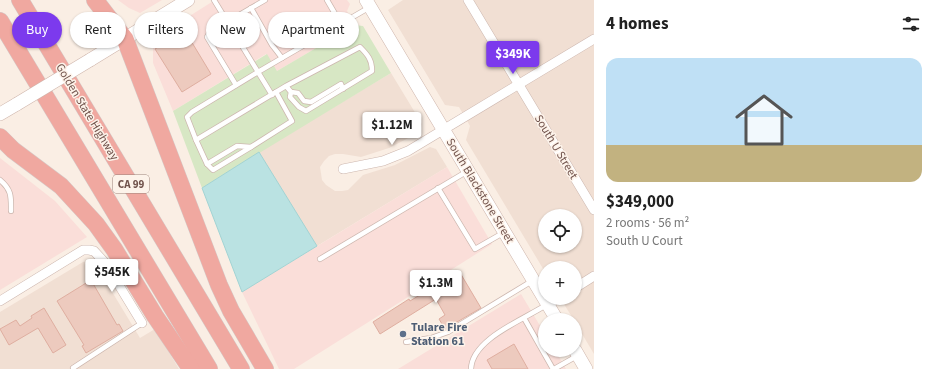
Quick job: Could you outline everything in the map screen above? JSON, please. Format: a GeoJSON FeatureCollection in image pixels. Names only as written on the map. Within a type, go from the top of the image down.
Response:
{"type":"FeatureCollection","features":[{"type":"Feature","properties":{"kind":"highway","name":"Golden State Highway"},"geometry":{"type":"LineString","coordinates":[[20,0],[241,369]]}},
{"type":"Feature","properties":{"kind":"highway"},"geometry":{"type":"LineString","coordinates":[[95,0],[104,12]]}},
{"type":"Feature","properties":{"kind":"highway","name":"CA 99"},"geometry":{"type":"LineString","coordinates":[[0,20],[209,369]]}},
{"type":"Feature","properties":{"kind":"highway"},"geometry":{"type":"LineString","coordinates":[[126,42],[219,285],[231,311],[265,369]]}},
{"type":"Feature","properties":{"kind":"highway"},"geometry":{"type":"LineString","coordinates":[[0,137],[13,150],[61,186],[96,224],[110,243],[155,316],[191,369]]}},
{"type":"Feature","properties":{"kind":"main road"},"geometry":{"type":"LineString","coordinates":[[126,38],[188,0]]}},
{"type":"Feature","properties":{"kind":"main road","name":"South Blackstone Street"},"geometry":{"type":"LineString","coordinates":[[368,3],[504,232],[533,280],[538,285]]}},
{"type":"Feature","properties":{"kind":"main road"},"geometry":{"type":"LineString","coordinates":[[0,114],[110,48]]}},
{"type":"Feature","properties":{"kind":"main road"},"geometry":{"type":"LineString","coordinates":[[578,357],[586,369]]}},
{"type":"Feature","properties":{"kind":"street","name":"South U Street"},"geometry":{"type":"LineString","coordinates":[[468,0],[594,210]]}},
{"type":"Feature","properties":{"kind":"street"},"geometry":{"type":"LineString","coordinates":[[343,169],[383,161],[408,151],[518,84],[593,43]]}},
{"type":"Feature","properties":{"kind":"street"},"geometry":{"type":"LineString","coordinates":[[0,301],[83,250],[89,250],[94,251],[106,264],[142,323]]}},
{"type":"Feature","properties":{"kind":"street"},"geometry":{"type":"LineString","coordinates":[[582,284],[594,276]]}},
{"type":"Feature","properties":{"kind":"lane"},"geometry":{"type":"LineString","coordinates":[[214,0],[222,12]]}},
{"type":"Feature","properties":{"kind":"lane"},"geometry":{"type":"LineString","coordinates":[[244,12],[265,0]]}},
{"type":"Feature","properties":{"kind":"lane"},"geometry":{"type":"LineString","coordinates":[[326,0],[334,12]]}},
{"type":"Feature","properties":{"kind":"lane"},"geometry":{"type":"LineString","coordinates":[[356,12],[368,3]]}},
{"type":"Feature","properties":{"kind":"lane"},"geometry":{"type":"LineString","coordinates":[[251,8],[272,45],[282,58]]}},
{"type":"Feature","properties":{"kind":"lane"},"geometry":{"type":"LineString","coordinates":[[196,140],[286,86],[360,47],[368,54],[372,62],[372,71],[306,111],[299,107],[290,96],[290,92],[286,86]]}},
{"type":"Feature","properties":{"kind":"lane"},"geometry":{"type":"LineString","coordinates":[[214,48],[236,85]]}},
{"type":"Feature","properties":{"kind":"lane"},"geometry":{"type":"LineString","coordinates":[[244,48],[258,72],[292,121],[213,170],[207,164],[187,117],[192,112],[236,85],[258,72],[299,48]]}},
{"type":"Feature","properties":{"kind":"lane"},"geometry":{"type":"LineString","coordinates":[[290,92],[298,93],[304,101],[311,102],[341,84],[343,89]]}},
{"type":"Feature","properties":{"kind":"lane"},"geometry":{"type":"LineString","coordinates":[[207,164],[237,146],[251,147]]}},
{"type":"Feature","properties":{"kind":"lane"},"geometry":{"type":"LineString","coordinates":[[320,259],[468,171]]}},
{"type":"Feature","properties":{"kind":"lane"},"geometry":{"type":"LineString","coordinates":[[0,180],[8,186],[11,194],[12,211]]}},
{"type":"Feature","properties":{"kind":"lane"},"geometry":{"type":"LineString","coordinates":[[438,188],[475,249],[504,232]]}},
{"type":"Feature","properties":{"kind":"lane"},"geometry":{"type":"LineString","coordinates":[[406,342],[432,338],[448,332],[533,280]]}},
{"type":"Feature","properties":{"kind":"lane"},"geometry":{"type":"LineString","coordinates":[[470,369],[477,351],[488,339],[546,305]]}},
{"type":"Feature","properties":{"kind":"lane"},"geometry":{"type":"LineString","coordinates":[[524,318],[554,369],[570,357]]}},
{"type":"Feature","properties":{"kind":"lane"},"geometry":{"type":"LineString","coordinates":[[73,368],[142,323]]}},
{"type":"Feature","properties":{"kind":"shaded area"},"geometry":{"type":"Polygon","coordinates":[[[118,0],[162,0],[142,12],[129,8],[118,0]]]}},
{"type":"Feature","properties":{"kind":"shaded area"},"geometry":{"type":"Polygon","coordinates":[[[215,0],[347,0],[350,4],[348,12],[268,12],[268,48],[316,48],[277,71],[266,54],[173,111],[153,63],[153,48],[198,48],[198,12],[196,12],[215,0]]]}},
{"type":"Feature","properties":{"kind":"shaded area"},"geometry":{"type":"Polygon","coordinates":[[[403,0],[594,0],[594,354],[582,334],[582,313],[570,313],[564,305],[582,305],[582,261],[538,261],[466,140],[470,126],[459,107],[445,105],[388,10],[403,0]]]}},
{"type":"Feature","properties":{"kind":"shaded area"},"geometry":{"type":"Polygon","coordinates":[[[391,73],[422,124],[420,132],[389,148],[361,157],[343,154],[329,156],[320,167],[322,180],[326,185],[335,191],[348,190],[363,175],[395,165],[430,147],[436,149],[447,167],[317,246],[259,152],[391,73]]]}},
{"type":"Feature","properties":{"kind":"shaded area"},"geometry":{"type":"Polygon","coordinates":[[[0,158],[55,201],[87,237],[0,290],[0,158]]]}},
{"type":"Feature","properties":{"kind":"shaded area"},"geometry":{"type":"Polygon","coordinates":[[[447,167],[492,244],[294,369],[279,369],[242,292],[447,167]]]}},
{"type":"Feature","properties":{"kind":"shaded area"},"geometry":{"type":"Polygon","coordinates":[[[88,261],[97,267],[140,338],[155,329],[179,369],[0,369],[0,312],[83,262],[88,261]]]}},
{"type":"Feature","properties":{"kind":"shaded area"},"geometry":{"type":"Polygon","coordinates":[[[521,294],[538,322],[538,357],[559,357],[566,369],[398,369],[521,294]]]}},
{"type":"Feature","properties":{"kind":"green space"},"geometry":{"type":"Polygon","coordinates":[[[359,26],[363,26],[391,73],[202,188],[173,111],[267,54],[277,71],[316,48],[359,48],[359,26]]]}},
{"type":"Feature","properties":{"kind":"water"},"geometry":{"type":"Polygon","coordinates":[[[259,152],[317,246],[242,292],[202,188],[259,152]]]}},
{"type":"Feature","properties":{"kind":"building"},"geometry":{"type":"Polygon","coordinates":[[[195,48],[211,74],[182,92],[155,49],[195,48]]]}},
{"type":"Feature","properties":{"kind":"building"},"geometry":{"type":"Polygon","coordinates":[[[459,271],[481,308],[445,329],[439,319],[445,315],[436,299],[380,334],[373,322],[409,299],[410,301],[459,271]]]}},
{"type":"Feature","properties":{"kind":"building"},"geometry":{"type":"Polygon","coordinates":[[[91,280],[117,325],[119,324],[123,331],[86,353],[82,346],[84,345],[57,301],[91,280]]]}},
{"type":"Feature","properties":{"kind":"building"},"geometry":{"type":"Polygon","coordinates":[[[44,308],[66,345],[53,353],[38,328],[9,345],[0,329],[16,320],[20,326],[32,318],[31,316],[44,308]]]}},
{"type":"Feature","properties":{"kind":"building"},"geometry":{"type":"Polygon","coordinates":[[[514,344],[528,369],[492,369],[487,360],[514,344]]]}},
{"type":"Feature","properties":{"kind":"place","name":"Tulare Fire Station 61"},"geometry":{"type":"Point","coordinates":[403,334]}}]}
